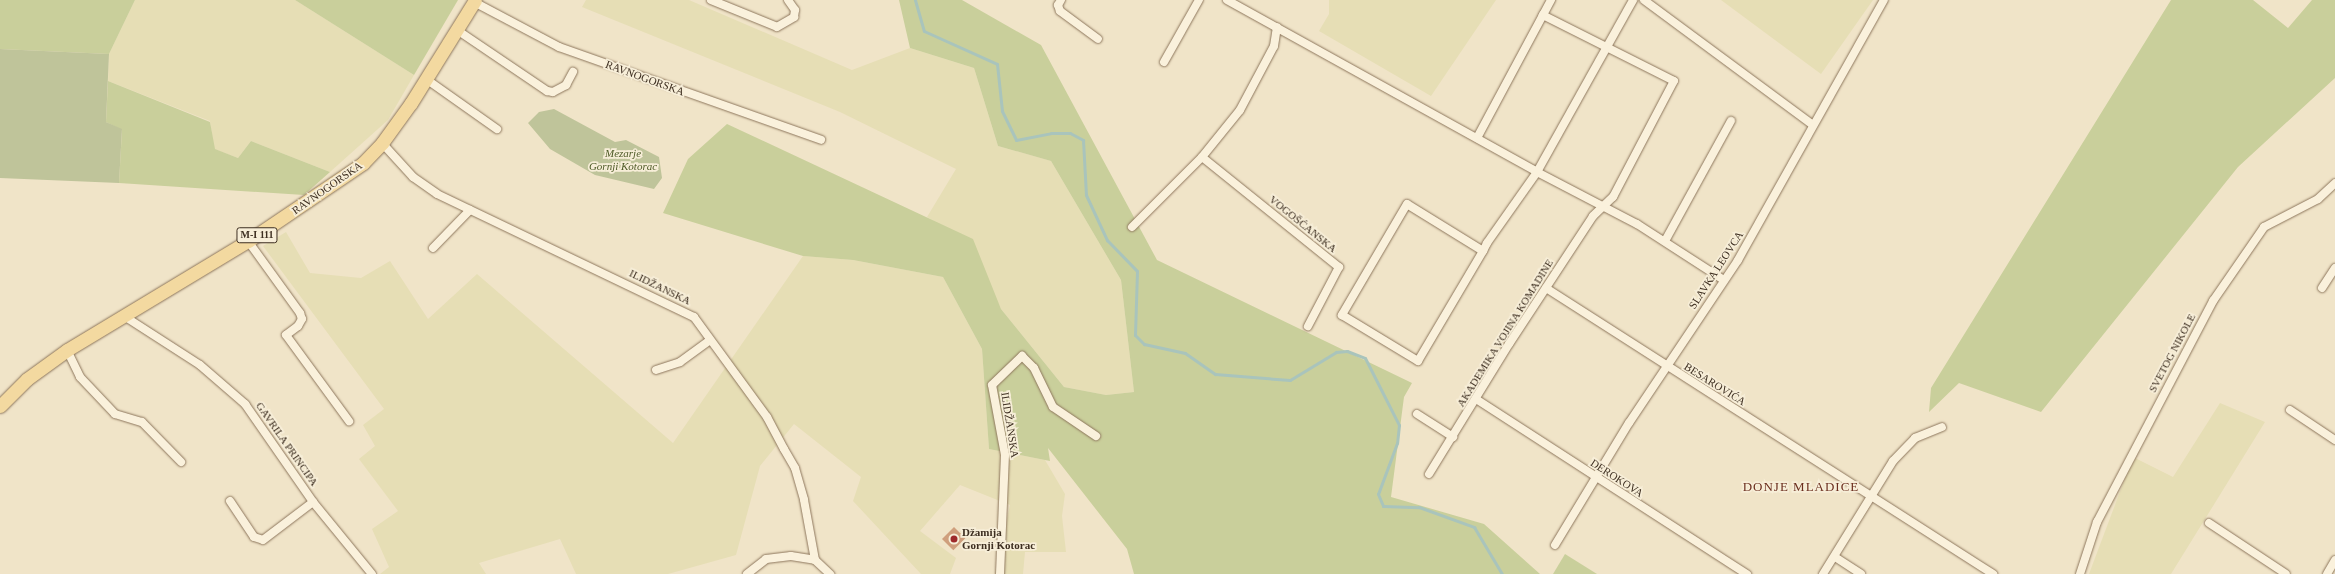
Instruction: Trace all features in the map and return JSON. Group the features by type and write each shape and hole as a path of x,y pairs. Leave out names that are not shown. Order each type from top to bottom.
{"main road":[{"name":"RAVNOGORSKA","path":"0,406 27,379 67,350 248,242 336,184 382,143 426,80 475,1"}],"street":[{"path":"711,0 777,27 794,17 794,10 788,0"},
{"path":"1061,0 1058,5 1060,11 1098,39"},
{"path":"1164,62 1199,0"},
{"path":"1226,0 1665,241 1724,280"},
{"path":"1477,138 1551,0"},
{"path":"1483,251 1407,204 1342,315 1418,361 1483,251 1537,172 1633,0"},
{"path":"1644,0 1812,125"},
{"name":"SLAVKA LEOVCA","path":"1555,546 1595,477 1724,280 1884,0"},
{"name":"RAVNOGORSKA","path":"475,1 559,47 821,140"},
{"name":"AKADEMIKA VOJINA KOMADINE","path":"1429,474 1546,288 1602,206 1613,197 1674,81 1543,15"},
{"path":"1132,227 1222,136 1256,84 1274,46 1277,27"},
{"path":"457,30 547,90 554,92 566,85 573,72"},
{"path":"426,80 498,130"},
{"path":"1665,241 1731,121"},
{"name":"ILIDŽANSKA","path":"382,143 412,178 437,194 682,309 694,317 709,340 767,417 795,468 810,528 815,560"},
{"name":"VOGOŠĆANSKA","path":"1202,157 1339,267 1308,326"},
{"name":"SVETOG NIKOLE","path":"2080,574 2097,522 2213,300 2264,227 2318,199 2335,183"},
{"path":"434,248 470,210"},
{"path":"248,242 300,313 302,319 298,326 286,335 349,421"},
{"path":"2322,288 2335,268"},
{"name":"BESAROVIĆA","path":"1546,288 1993,574"},
{"name":"GAVRILA PRINCIPA","path":"124,316 200,365 245,404 313,502 372,574"},
{"path":"656,370 680,362 709,340"},
{"path":"67,350 80,377 115,414 142,422 181,462"},
{"name":"ILIDŽANSKA","path":"1000,574 1005,455 992,385 1022,356 1034,368 1053,407 1096,436"},
{"name":"DEROKOVA","path":"1476,399 1747,574"},
{"path":"2290,410 2335,440"},
{"path":"1417,414 1452,437"},
{"path":"1824,574 1874,497 1893,461 1915,438 1942,427"},
{"name":"GAVRILA PRINCIPA","path":"230,501 254,537 263,540 313,502"},
{"path":"2208,523 2286,574"},
{"path":"747,574 766,559 791,556 815,560 830,574"},
{"path":"1835,557 1861,574"},
{"path":"2327,574 2335,560"}],"shaded area":[{"path":"135,0 295,0 414,75 388,120 330,172 251,141 238,158 214,149 210,121 108,81 109,54"},
{"path":"586,0 689,0 852,70 910,48 974,68 998,146 1051,161 1121,280 1134,392 1106,395 1064,387 1001,309 969,242 927,217 956,169 840,112 582,7"},
{"path":"1329,0 1496,0 1431,96 1319,31 1329,14"},
{"path":"1721,0 1873,0 1821,74"},
{"path":"286,232 310,273 361,278 390,261 428,319 477,274 673,443 803,256 853,260 943,277 982,349 989,449 1045,460 1065,494 1062,516 1066,552 1025,552 1023,574 995,574 1010,505 960,485 920,531 956,558 950,574 921,574 853,501 861,477 794,424 760,466 736,555 668,574 576,574 560,539 479,563 486,574 380,574 389,567 372,529 398,511 359,459 375,446 363,425 384,409 263,246"},
{"path":"2220,403 2265,422 2171,574 2089,574 2133,457 2173,477"}],"green space":[{"path":"0,0 135,0 109,54 0,49"},
{"path":"295,0 458,0 414,75"},
{"path":"899,0 962,0 1041,45 1157,260 1412,383 1404,397 1391,497 1484,524 1540,574 1134,574 1127,549 1048,448 1050,461 989,449 982,349 943,277 853,260 803,256 663,213 688,159 727,124 973,239 1001,309 1064,387 1106,395 1134,392 1121,280 1051,161 998,146 974,68 910,48"},
{"path":"2171,0 2253,0 2288,28 2312,0 2335,0 2335,78 2238,167 2041,412 1959,383 1929,412 1931,388"},
{"path":"0,49 109,54 106,122 122,129 119,183 0,178"},
{"path":"108,81 210,122 215,149 238,158 251,141 330,172 304,195 119,183 122,130 106,122"},
{"name":"Mezarje Gornji Kotorac","path":"554,109 615,142 626,140 659,157 662,178 654,189 595,175 550,149 528,123 539,112"},
{"path":"1565,554 1597,574 1553,574"}],"building":[{"name":"Džamija Gornji Kotorac","path":"954,527 965,538 953,550 942,539"}],"waterway":[{"path":"915,0 924,31 997,64 1002,111 1016,140 1051,133 1070,133 1083,140 1086,195 1107,240 1137,271 1135,335 1144,344 1185,353 1215,374 1290,380 1336,352 1347,351 1365,358 1399,425 1397,443 1378,494 1383,506 1419,507 1474,527 1502,574"}],"place":[{"name":"Džamija Gornji Kotorac","path":"954,539"}],"district":[{"name":"DONJE MLADICE","path":"1801,487"}]}
